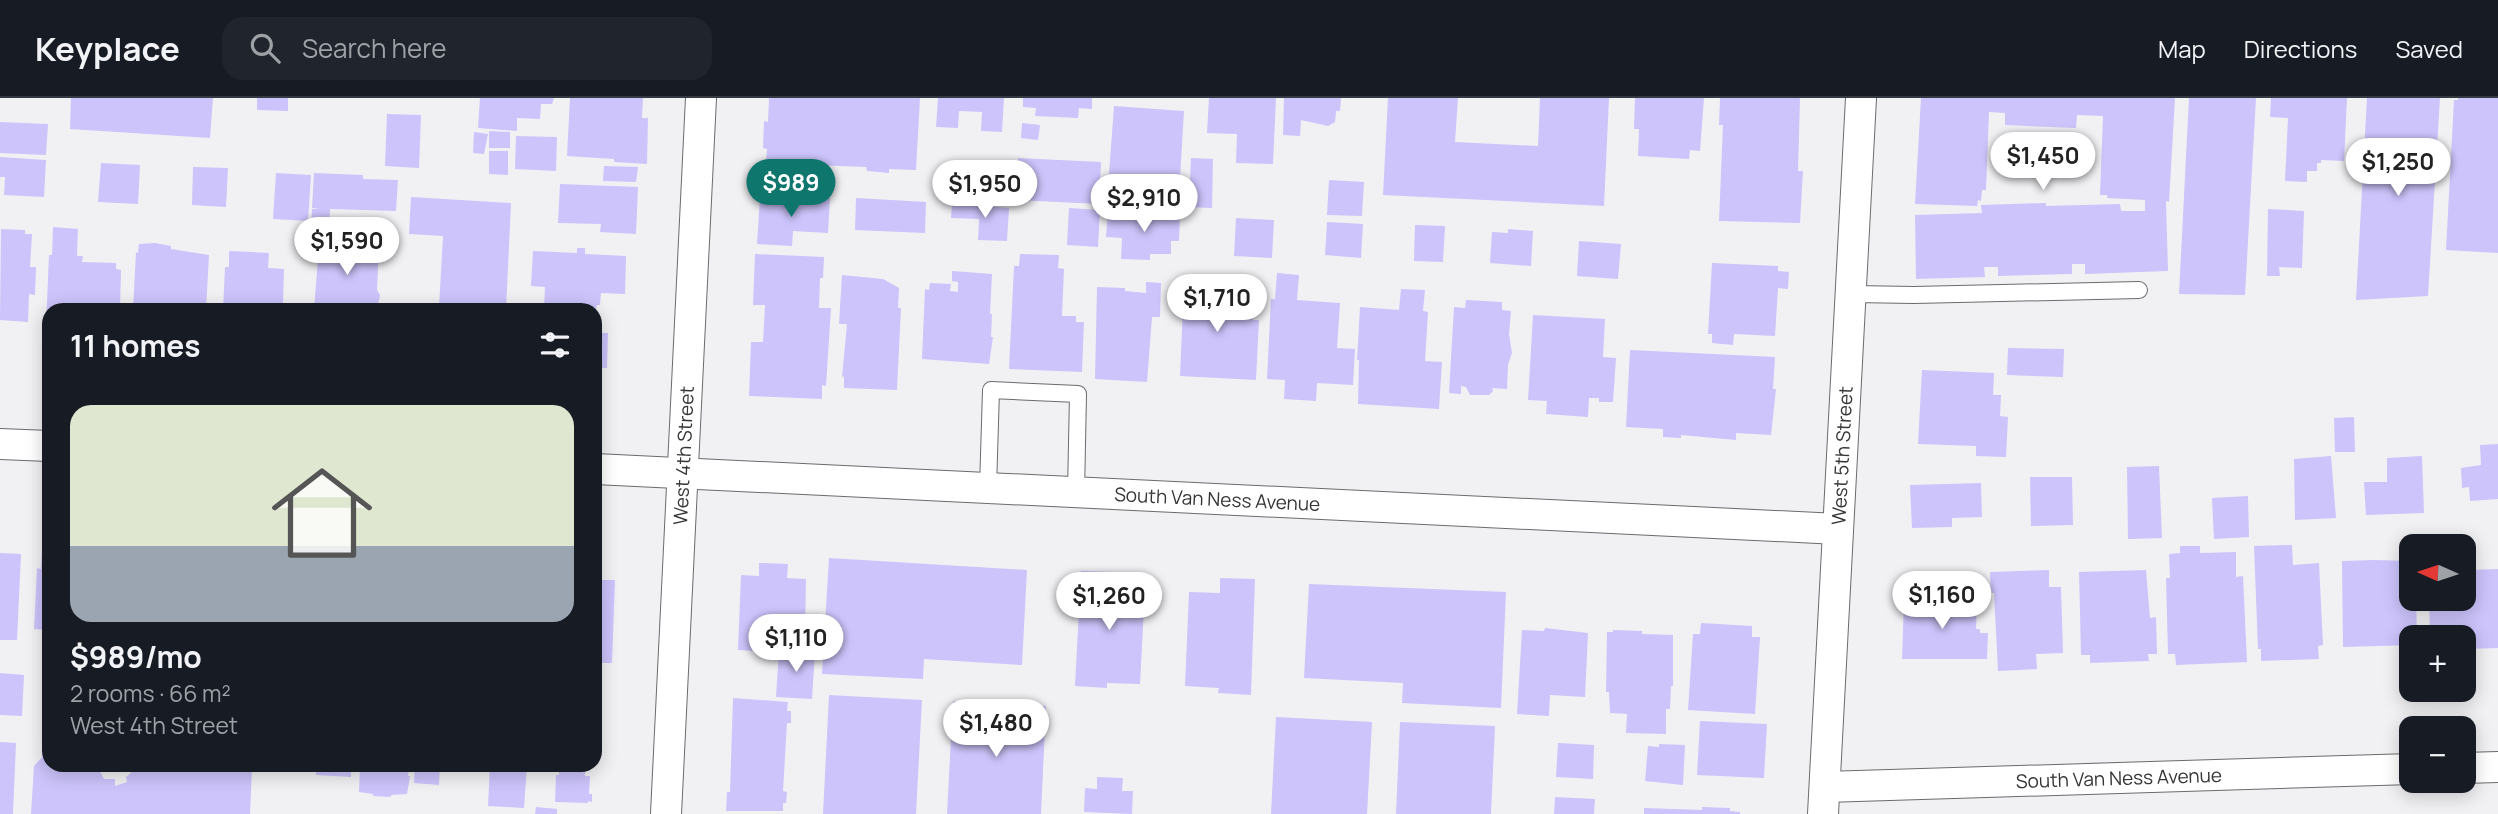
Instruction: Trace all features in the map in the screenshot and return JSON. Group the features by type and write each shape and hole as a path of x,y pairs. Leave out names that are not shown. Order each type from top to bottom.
{"street":[{"name":"West 4th Street","path":"666,814 701,98"},
{"name":"West 5th Street","path":"1824,800 1861,98"},
{"path":"0,444 42,446"},
{"name":"South Van Ness Avenue","path":"602,469 1838,529"},
{"path":"2476,768 2498,767"},
{"name":"South Van Ness Avenue","path":"1824,800 2399,770"}],"lane":[{"path":"1852,293 1914,295 2139,290"},
{"path":"988,488 991,390 1078,394 1076,493"}],"building":[{"path":"71,98 213,98 210,138 70,129"},
{"path":"257,98 288,98 288,111 257,110"},
{"path":"480,98 554,98 552,104 541,104 540,119 517,118 517,131 478,128"},
{"path":"570,98 643,98 642,118 648,118 647,164 567,156"},
{"path":"769,98 920,98 916,170 889,169 889,173 867,171 866,167 766,163 767,149 763,148 764,121 768,122"},
{"path":"938,98 1004,98 1002,132 981,131 982,112 959,111 958,128 936,127"},
{"path":"1023,98 1092,98 1092,109 1079,108 1078,118 1035,116 1036,108 1023,107"},
{"path":"1209,98 1276,98 1273,164 1236,163 1237,134 1207,133"},
{"path":"1284,98 1341,98 1340,111 1336,111 1335,122 1328,126 1301,120 1300,136 1283,135"},
{"path":"1388,98 1458,98 1455,142 1538,146 1540,98 1609,98 1604,206 1383,195"},
{"path":"1635,98 1704,98 1700,151 1690,150 1689,159 1638,156 1639,129 1634,129"},
{"path":"1720,98 1800,98 1798,171 1803,171 1800,223 1719,221 1723,125 1719,125"},
{"path":"1921,98 2175,98 2169,202 2166,201 2168,271 2085,274 2085,264 2072,264 2072,274 1998,276 1998,267 1984,267 1985,277 1916,279 1915,215 1982,213 1981,205 2046,203 2046,206 2120,204 2121,211 2145,211 2145,200 2107,198 2107,195 2100,195 2103,116 2077,115 2076,128 2005,125 2005,113 1989,112 1986,190 1982,190 1981,201 1978,200 1977,206 1915,204"},
{"path":"2189,98 2256,98 2245,295 2179,294"},
{"path":"2271,98 2347,98 2344,161 2321,160 2321,163 2317,163 2317,171 2307,171 2307,182 2285,181 2288,118 2270,117"},
{"path":"2367,98 2440,98 2428,296 2356,300"},
{"path":"2498,98 2498,253 2446,250 2454,100"},
{"path":"1114,106 1184,111 1180,178 1109,174"},
{"path":"387,114 421,115 419,168 385,166"},
{"path":"0,122 48,124 46,155 0,153"},
{"path":"1022,123 1040,125 1038,140 1021,138"},
{"path":"489,131 510,132 510,148 489,148"},
{"path":"474,132 488,134 484,154 473,153"},
{"path":"516,136 557,137 556,171 515,169"},
{"path":"489,151 508,151 508,175 489,174"},
{"path":"0,157 46,160 44,197 4,195 5,177 0,177"},
{"path":"1018,158 1101,162 1099,204 1015,200"},
{"path":"1191,158 1213,159 1212,208 1189,207"},
{"path":"101,163 140,165 138,204 98,202"},
{"path":"604,166 638,167 636,182 603,181"},
{"path":"193,167 228,168 226,207 192,205"},
{"path":"276,173 311,175 308,221 273,219"},
{"path":"314,173 398,180 396,211 330,209 329,229 311,228 312,209 320,209 312,208"},
{"path":"1329,180 1364,182 1362,216 1327,215"},
{"path":"560,184 638,187 636,234 600,232 601,224 558,223"},
{"path":"793,196 830,198 828,233 793,231 792,246 757,244 760,197 793,199"},
{"path":"411,197 511,203 506,303 439,303 443,236 409,234"},
{"path":"856,198 926,202 925,233 855,230"},
{"path":"952,203 1009,208 1007,241 978,240 979,219 951,218"},
{"path":"1069,208 1100,210 1098,247 1067,245"},
{"path":"2268,209 2304,211 2302,268 2279,267 2280,276 2267,276"},
{"path":"1108,213 1180,215 1179,241 1171,241 1171,254 1150,254 1150,260 1121,259 1122,238 1106,237"},
{"path":"1236,218 1274,220 1272,258 1234,256"},
{"path":"1327,222 1363,224 1361,258 1325,255"},
{"path":"1415,225 1445,226 1443,262 1414,261"},
{"path":"53,227 78,229 77,256 83,256 82,262 116,263 116,269 121,270 120,303 47,303 49,255 52,255"},
{"path":"1,229 25,230 25,234 32,234 30,267 36,267 35,295 29,294 28,322 0,320"},
{"path":"1508,229 1533,231 1531,266 1490,263 1492,232 1508,233"},
{"path":"342,237 360,237 360,247 379,248 378,303 315,303 319,245 342,246"},
{"path":"1579,241 1621,244 1618,279 1577,276"},
{"path":"155,243 171,246 171,249 209,255 206,303 133,303 136,252 138,253 139,244"},
{"path":"577,248 585,248 585,254 626,256 625,294 601,293 600,303 544,303 545,287 531,286 533,251 577,253"},
{"path":"229,251 269,253 268,268 284,269 283,303 223,303 225,267 229,267"},
{"path":"755,254 824,257 819,308 831,308 826,386 822,385 822,399 749,396 751,342 763,342 765,305 753,305"},
{"path":"1020,254 1059,255 1058,268 1064,269 1062,316 1076,316 1076,322 1084,322 1082,372 1009,369 1014,266 1019,266"},
{"path":"1712,263 1778,266 1778,271 1789,272 1788,289 1778,288 1775,336 1734,334 1733,345 1712,343 1712,334 1708,334"},
{"path":"952,271 992,274 990,314 993,337 989,364 922,359 925,289 929,290 930,283 951,284 950,291 958,292 958,282 952,281"},
{"path":"1277,273 1299,275 1297,300 1340,303 1337,348 1355,349 1353,385 1317,383 1316,401 1284,399 1285,380 1267,379 1271,299 1275,299"},
{"path":"1196,274 1214,275 1213,290 1236,291 1235,304 1244,304 1243,314 1253,315 1253,320 1259,320 1256,380 1180,376 1184,282 1195,282"},
{"path":"842,275 883,279 899,288 898,308 901,308 897,390 844,388 844,376 842,377 847,324 839,324"},
{"path":"1146,282 1161,283 1160,317 1152,317 1147,382 1095,379 1097,287 1125,288 1125,291 1146,293"},
{"path":"1401,289 1425,290 1423,311 1428,312 1425,361 1442,362 1439,409 1358,404 1360,307 1399,310"},
{"path":"1466,300 1502,302 1502,310 1511,311 1509,334 1512,353 1508,365 1507,389 1492,388 1493,391 1489,395 1470,395 1466,387 1461,386 1461,394 1449,393 1454,307 1465,308"},
{"path":"1533,315 1605,319 1603,357 1616,358 1613,402 1599,402 1599,398 1589,398 1588,417 1546,414 1547,401 1528,400"},
{"path":"602,333 608,333 607,368 602,368"},
{"path":"2008,348 2064,349 2063,377 2007,375"},
{"path":"1630,350 1775,357 1773,389 1776,389 1771,435 1736,433 1736,440 1681,435 1681,438 1663,437 1663,429 1626,427"},
{"path":"1922,370 1994,373 1993,395 2001,395 2000,416 2008,417 2006,457 1976,456 1976,446 1918,444"},
{"path":"2354,417 2355,452 2335,452 2334,418"},
{"path":"2498,444 2498,499 2470,501 2469,487 2462,488 2461,468 2481,465 2480,445"},
{"path":"2331,456 2336,518 2295,520 2294,459"},
{"path":"2422,456 2424,513 2366,515 2364,482 2387,482 2387,458"},
{"path":"2159,466 2162,538 2128,539 2127,467"},
{"path":"2030,477 2072,477 2073,525 2031,526"},
{"path":"1981,483 1982,517 1952,518 1952,527 1912,528 1910,485"},
{"path":"2248,496 2249,537 2214,539 2212,498"},
{"path":"2292,545 2293,565 2319,563 2323,645 2318,646 2319,659 2261,661 2261,649 2258,649 2254,546"},
{"path":"2180,546 2200,546 2200,553 2236,552 2236,577 2243,576 2247,662 2176,665 2175,654 2168,654 2166,578 2170,578 2169,554 2180,553"},
{"path":"42,549 42,630 34,629 37,568 41,569"},
{"path":"0,553 21,554 17,640 0,640"},
{"path":"829,558 1027,570 1022,665 924,659 923,679 822,674"},
{"path":"2342,561 2399,561 2399,611 2416,611 2417,625 2399,625 2399,645 2343,647"},
{"path":"759,563 788,564 787,578 806,579 805,632 775,630 775,622 772,622 773,652 738,650 741,575 759,576"},
{"path":"2498,569 2498,648 2476,649 2476,625 2430,625 2429,611 2476,611 2476,570"},
{"path":"2049,570 2049,587 2061,587 2063,653 2036,654 2037,669 1998,671 1994,593 1991,593 1990,572"},
{"path":"2146,570 2150,618 2156,617 2157,654 2148,654 2149,661 2090,663 2090,655 2081,655 2079,572"},
{"path":"1081,571 1114,572 1114,588 1145,589 1140,684 1107,683 1107,688 1075,686"},
{"path":"1220,578 1255,579 1251,695 1218,693 1219,688 1185,686 1189,592 1220,593"},
{"path":"602,580 615,580 612,663 602,663"},
{"path":"1309,584 1506,592 1501,708 1402,703 1403,683 1304,678"},
{"path":"1904,600 1977,601 1976,629 1980,629 1980,633 1988,633 1987,659 1902,659"},
{"path":"1701,623 1752,626 1752,637 1760,637 1755,714 1688,710 1693,634 1700,634"},
{"path":"1545,628 1588,633 1585,697 1550,695 1549,716 1517,714 1522,630 1544,631"},
{"path":"1613,630 1673,635 1673,686 1670,709 1666,709 1666,734 1626,733 1627,714 1610,713 1609,692 1606,692 1607,632"},
{"path":"779,650 815,652 812,699 776,697"},
{"path":"0,673 24,675 22,716 0,715"},
{"path":"829,695 922,700 916,814 823,814"},
{"path":"733,698 788,702 787,711 791,711 791,723 787,723 783,791 787,792 783,811 726,811 727,792 730,792"},
{"path":"953,701 1046,706 1041,814 947,814"},
{"path":"1276,717 1372,722 1367,814 1271,814"},
{"path":"1700,721 1767,724 1764,778 1697,775"},
{"path":"1400,722 1495,726 1491,814 1396,814"},
{"path":"0,742 16,743 13,814 0,814"},
{"path":"1558,743 1594,745 1593,779 1556,777"},
{"path":"1659,744 1685,745 1683,785 1645,781 1648,746 1659,747"},
{"path":"42,757 42,772 100,772 104,779 115,779 115,786 127,782 126,777 132,772 252,772 250,814 31,814 34,766"},
{"path":"316,772 351,772 351,777 316,775"},
{"path":"360,772 408,772 410,776 407,794 391,797 359,792"},
{"path":"415,772 440,772 439,785 414,783"},
{"path":"490,772 527,772 524,808 488,806"},
{"path":"559,772 585,772 585,776 590,776 589,794 592,794 592,802 555,802 556,775 559,775"},
{"path":"1097,777 1123,778 1122,791 1133,791 1132,814 1084,812 1085,788 1097,789"},
{"path":"1555,797 1595,799 1594,814 1554,814"},
{"path":"536,807 557,809 557,814 535,814"},
{"path":"1702,807 1730,808 1730,811 1740,814 1644,814 1644,808 1702,810"}]}
